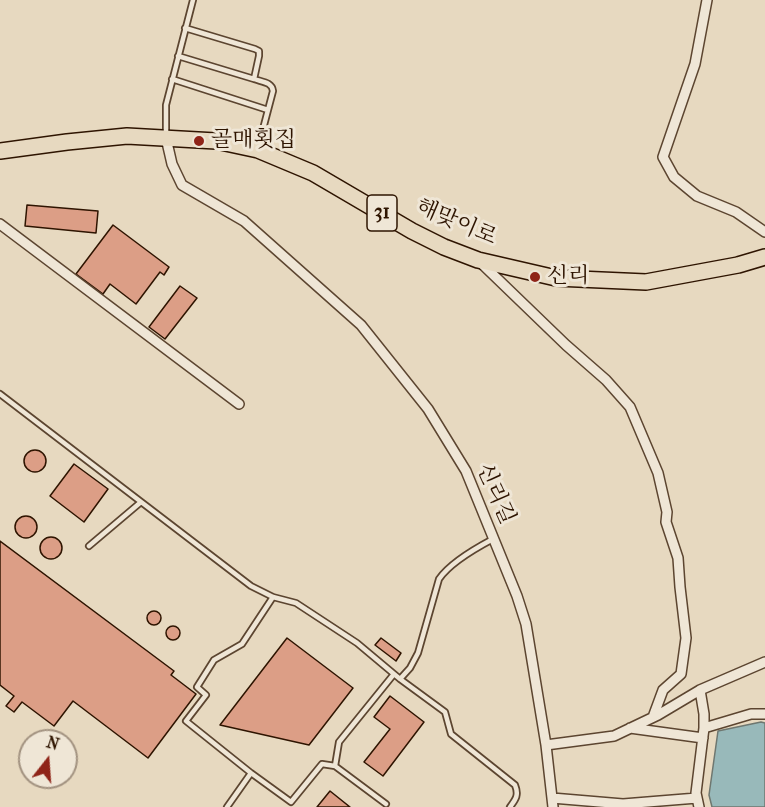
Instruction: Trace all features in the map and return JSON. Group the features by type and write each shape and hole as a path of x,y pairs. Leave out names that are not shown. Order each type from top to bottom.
{"main road":[{"name":"해맞이로","path":"0,151 127,136 216,141 258,150 313,173 412,231 444,247 478,260 556,278 646,282 738,265 765,257"}],"street":[{"path":"707,0 695,64 663,157 674,177 697,196 736,212 765,232"},
{"name":"신리길","path":"166,138 172,164 182,185 244,221 361,325 428,409 466,471 517,596 526,624 546,744 552,802"},
{"path":"0,224 239,404"},
{"path":"478,260 557,337 606,380 630,406 658,473 667,512 666,522 678,558 687,638 681,674 663,690 653,717"},
{"path":"546,744 614,736 700,690 765,662"},
{"path":"552,802 623,804 698,802 696,793 704,714 700,690"},
{"path":"630,728 703,733 751,714 765,714"}],"lane":[{"path":"166,138 166,105 193,0"},
{"path":"185,28 259,51 254,79"},
{"path":"178,56 270,84 273,87 258,150"},
{"path":"172,79 268,110"},
{"path":"0,394 251,586 273,597 296,603 357,643 445,712 451,734 515,784 518,793 510,807"},
{"path":"89,546 141,502"},
{"path":"400,679 410,668 418,653 440,579 446,570 494,539"},
{"path":"273,597 242,644 214,660 197,687 206,695 186,721 251,774 291,802 322,764 335,766 386,804"},
{"path":"335,766 339,742 394,674"},
{"path":"227,807 251,774"}],"water":[{"path":"765,723 765,807 712,807 709,795 718,731"}],"building":[{"path":"27,205 98,211 96,233 25,226"},
{"path":"113,225 169,267 164,275 160,272 136,304 110,284 103,294 76,274"},
{"path":"180,286 197,298 165,339 149,327"},
{"path":"35,450 43,453 46,461 43,469 35,472 27,469 24,461 27,453"},
{"path":"74,464 108,489 84,522 50,496"},
{"path":"26,516 34,519 37,527 34,535 26,538 18,535 15,527 18,519"},
{"path":"51,537 59,540 62,548 59,556 51,559 43,556 40,548 43,540"},
{"path":"0,541 174,671 171,675 196,694 148,758 73,701 54,726 22,702 14,712 6,706 14,696 0,685"},
{"path":"154,611 159,613 161,618 159,623 154,625 149,623 147,618 149,613"},
{"path":"173,626 178,628 180,633 178,638 173,640 168,638 166,633 168,628"},
{"path":"287,638 353,688 309,745 220,725"},
{"path":"381,638 401,653 396,661 375,645"},
{"path":"390,696 424,722 383,776 364,762 390,729 374,717"},
{"path":"330,791 350,807 317,807"}],"place":[{"name":"골매횟집","path":"199,141"},
{"name":"신리","path":"535,277"}]}
